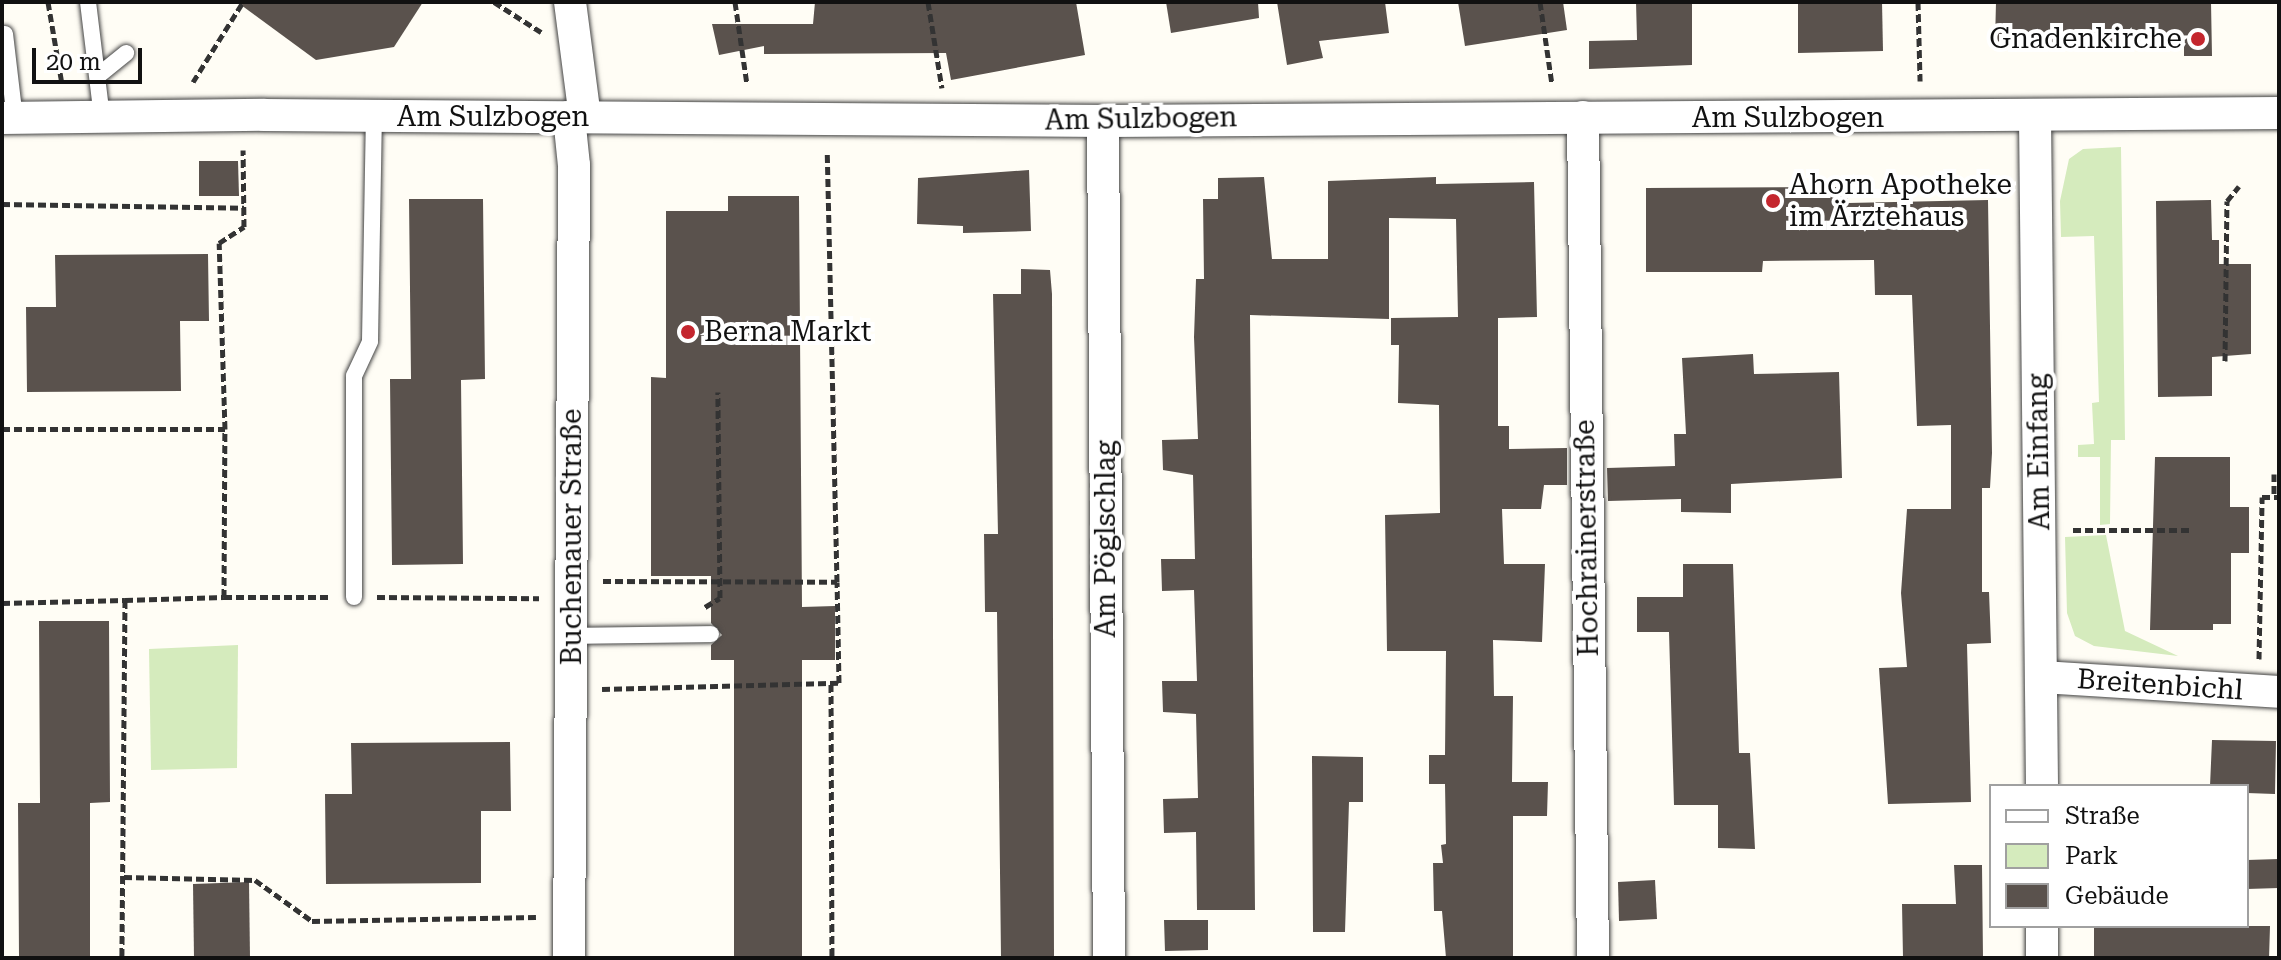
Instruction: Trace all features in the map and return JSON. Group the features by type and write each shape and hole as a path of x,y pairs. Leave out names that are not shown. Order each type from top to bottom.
{"street":[{"name":"Buchenauer Straße","path":"569,958 574,165 577,117 572,14"},
{"name":"Am Sulzbogen","path":"9,119 242,115 748,116 1103,121 1921,118 2279,113"},
{"name":"Hochrainerstraße","path":"1568,117 1593,958"},
{"name":"Am Einfang","path":"2035,117 2042,784"},
{"name":"Am Pöglschlag","path":"1103,121 1109,958"},
{"name":"Breitenbichl","path":"2042,677 2269,692"},
{"path":"2042,928 2042,958"}],"lane":[{"path":"88,2 102,118"},
{"path":"5,34 9,119"},
{"path":"99,75 126,53"},
{"path":"354,597 354,376 370,341 374,117"},
{"path":"571,636 711,634"}],"path":[{"path":"48,2 64,118"},
{"path":"194,116 193,77 243,2"},
{"path":"494,2 537,33 572,14"},
{"path":"735,2 748,116"},
{"path":"928,2 942,119"},
{"path":"1540,2 1568,117"},
{"path":"1918,2 1921,118"},
{"path":"224,597 222,503 225,429 219,243 244,227 242,115"},
{"path":"571,690 839,683 826,118"},
{"path":"2225,361 2227,201 2239,186"},
{"path":"2,204 244,208"},
{"path":"718,392 719,582"},
{"path":"2,429 225,429"},
{"path":"2269,692 2262,497 2277,497 2274,474"},
{"path":"2108,529 2192,530"},
{"path":"2,603 354,597 719,582 837,582"},
{"path":"122,958 125,600"},
{"path":"831,684 832,958"},
{"path":"124,877 255,880 312,921 569,916"}],"green space":[{"path":"2121,147 2125,440 2111,440 2110,524 2100,525 2100,457 2078,457 2078,445 2094,444 2092,403 2099,402 2094,236 2061,237 2060,201 2069,159 2083,149"},
{"path":"2106,535 2125,631 2178,656 2094,646 2075,636 2067,613 2065,537"},
{"path":"238,645 237,768 151,770 149,649"}],"building":[{"path":"237,2 423,2 394,47 316,60"},
{"path":"815,2 1076,2 1085,55 951,80 946,53 764,54 764,46 719,55 712,24 813,24"},
{"path":"1166,2 1258,2 1259,18 1171,33"},
{"path":"1277,2 1385,2 1389,33 1319,41 1323,58 1287,65"},
{"path":"1458,2 1563,2 1567,30 1465,46"},
{"path":"1636,2 1692,2 1692,65 1589,69 1589,41 1637,40"},
{"path":"1798,2 1882,2 1883,51 1798,53"},
{"path":"1996,2 2211,2 2212,56 2184,56 2184,43 1995,42"},
{"path":"199,161 238,161 239,196 199,196"},
{"path":"1029,170 1031,231 963,233 963,226 917,224 918,178"},
{"path":"1264,177 1272,259 1328,259 1328,181 1436,177 1436,184 1534,182 1537,317 1498,318 1498,426 1509,426 1509,449 1567,448 1567,485 1544,485 1541,509 1502,509 1504,564 1545,564 1542,642 1493,640 1494,696 1513,696 1512,782 1548,782 1547,816 1513,816 1513,958 1446,958 1442,911 1434,911 1433,863 1443,863 1441,845 1446,844 1445,784 1429,784 1429,755 1445,755 1446,651 1387,651 1385,515 1440,513 1439,405 1398,403 1399,345 1391,345 1391,318 1458,317 1456,219 1389,218 1389,319 1250,315 1255,910 1197,910 1196,832 1164,833 1163,799 1198,798 1196,714 1163,712 1162,681 1197,681 1194,590 1162,591 1161,559 1195,559 1193,475 1163,470 1162,440 1198,439 1194,337 1196,279 1204,279 1203,199 1218,199 1218,178"},
{"path":"1848,187 1848,203 1988,200 1992,453 1990,488 1982,488 1982,592 1989,592 1991,643 1967,644 1971,802 1888,804 1879,668 1907,667 1901,593 1907,509 1951,509 1951,425 1917,426 1912,295 1875,295 1874,260 1763,261 1762,272 1646,272 1646,188"},
{"path":"728,196 799,196 802,607 835,606 835,660 802,660 802,958 734,958 734,660 711,660 711,645 722,635 711,623 711,576 651,576 651,377 666,378 666,211 728,211"},
{"path":"409,199 483,199 485,379 461,380 463,564 392,565 390,379 411,379"},
{"path":"2211,200 2212,240 2219,240 2219,264 2251,264 2251,354 2212,357 2212,396 2158,397 2156,201"},
{"path":"208,254 209,321 180,321 181,391 27,392 26,307 56,307 55,255"},
{"path":"1021,269 1050,270 1052,294 1054,958 1001,958 997,612 985,612 984,534 998,534 993,294 1021,294"},
{"path":"1753,354 1754,374 1839,372 1842,478 1731,484 1731,513 1681,512 1681,499 1608,501 1607,468 1675,466 1674,434 1686,434 1682,358"},
{"path":"2155,457 2230,457 2230,507 2249,507 2249,553 2231,553 2231,624 2213,624 2213,630 2150,630"},
{"path":"1683,564 1733,564 1739,753 1750,753 1755,849 1718,848 1718,805 1674,805 1669,632 1637,632 1637,597 1683,597"},
{"path":"39,621 109,621 110,802 90,803 90,958 19,958 18,803 40,803"},
{"path":"2212,740 2276,741 2275,794 2249,793 2249,784 2210,784"},
{"path":"510,742 511,811 481,811 481,883 326,884 325,794 352,794 351,743"},
{"path":"1312,756 1363,757 1363,802 1349,802 1345,932 1313,932"},
{"path":"2279,859 2279,888 2249,889 2249,860"},
{"path":"1954,865 1982,865 1983,958 1903,958 1902,904 1956,904"},
{"path":"1655,880 1657,919 1619,921 1618,882"},
{"path":"249,882 250,958 194,958 193,884"},
{"path":"1164,920 1208,920 1208,950 1165,951"},
{"path":"2270,926 2269,958 2094,958 2094,928"}],"place":[{"name":"Gnadenkirche","path":"2198,39"},
{"name":"Ahorn Apotheke im Ärztehaus","path":"1773,201"},
{"name":"Berna Markt","path":"688,332"}]}
